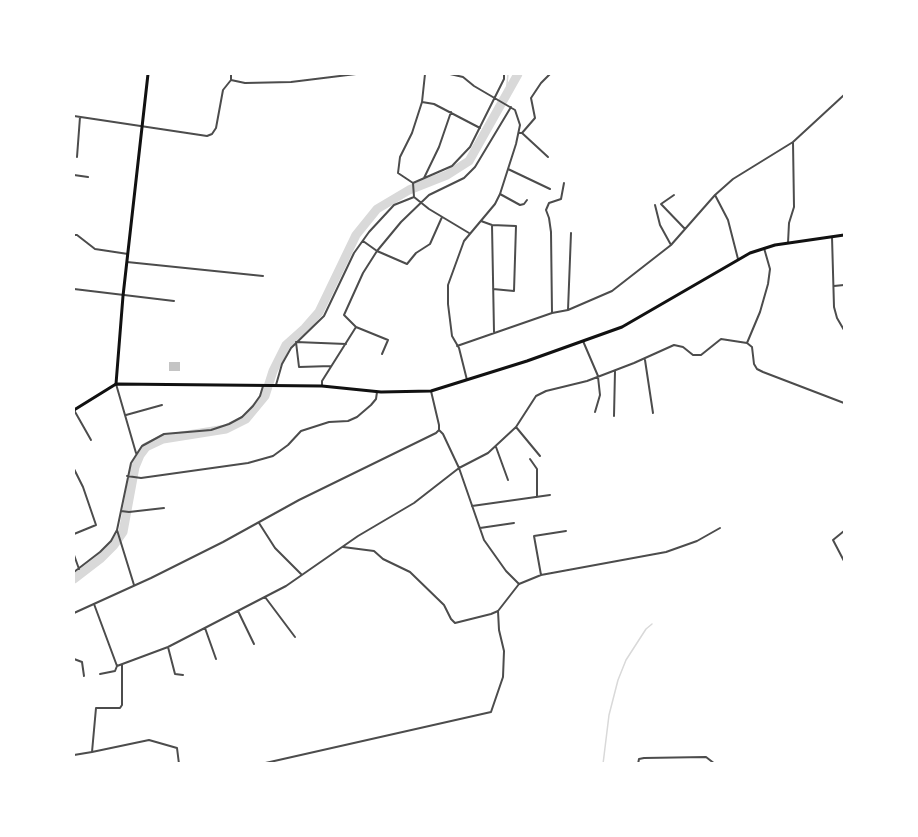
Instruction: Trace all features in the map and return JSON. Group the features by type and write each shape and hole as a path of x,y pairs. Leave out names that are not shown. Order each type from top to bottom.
{"main road":[{"path":"117,384 123,296 148,74"},
{"path":"74,410 117,384 322,386 377,392 431,391 622,327 738,259 764,248 844,235"}],"street":[{"path":"74,116 207,136 212,134 217,124 223,90 231,80 231,74"},
{"path":"231,80 244,83 291,82 356,74"},
{"path":"425,74 422,102 412,133 400,157 398,173 413,184 414,196 421,204 469,234"},
{"path":"450,74 463,77 515,110 521,133 548,157"},
{"path":"463,77 466,74"},
{"path":"413,184 452,166 470,147 497,99 504,74"},
{"path":"466,380 452,336 448,285 464,241 495,204 500,194 521,133 535,118 531,98 550,74"},
{"path":"457,346 552,313 568,310 612,291 671,245 715,195 733,179 793,142 844,97"},
{"path":"422,102 434,104 481,129"},
{"path":"382,354 388,340 356,327 344,315 363,273 377,251 401,222 429,195 464,178 476,167 509,106"},
{"path":"424,178 439,147 451,112"},
{"path":"77,157 80,117"},
{"path":"788,243 789,223 794,207 793,142"},
{"path":"508,169 550,189"},
{"path":"74,175 88,177"},
{"path":"552,313 551,232 546,210 549,203 561,199 564,183"},
{"path":"500,194 520,205 527,200"},
{"path":"674,195 661,204 685,229"},
{"path":"715,195 728,220 738,259"},
{"path":"275,385 282,364 296,342 324,316 354,253 394,205 414,196"},
{"path":"655,205 660,225 671,245"},
{"path":"363,241 377,251 407,264 416,253 430,244 442,217"},
{"path":"481,221 492,225 516,226 514,291 493,289"},
{"path":"492,225 494,332"},
{"path":"568,310 571,233"},
{"path":"74,235 95,249 128,254"},
{"path":"832,236 834,307 844,330"},
{"path":"747,343 760,312 768,284 770,269 764,248"},
{"path":"127,262 263,276"},
{"path":"834,286 844,285"},
{"path":"74,289 174,302"},
{"path":"322,386 322,381 356,327"},
{"path":"117,666 168,646 286,586 301,574 414,503 459,468 496,447 516,427 532,401 540,393 615,370 674,345 683,347 693,355 699,355 706,352 720,339 747,343 752,347 757,369 844,403"},
{"path":"583,341 598,376 600,395 595,412"},
{"path":"296,342 346,344"},
{"path":"296,342 299,367 331,366"},
{"path":"645,358 653,413"},
{"path":"614,416 615,370"},
{"path":"117,384 136,453"},
{"path":"74,573 106,546 117,530 128,476 136,453 142,446 165,434 211,430 242,417 260,396 265,385"},
{"path":"431,391 439,430 459,468 484,540 494,556 519,584"},
{"path":"128,476 248,463 273,456 288,445 301,430 329,422 348,422 357,417 376,399 377,392"},
{"path":"126,415 162,405"},
{"path":"74,410 91,440"},
{"path":"516,427 540,456"},
{"path":"74,613 259,523 299,500 439,430"},
{"path":"496,447 508,480"},
{"path":"530,459 537,469 537,497"},
{"path":"74,469 96,525 74,534"},
{"path":"472,506 550,495"},
{"path":"121,511 164,508"},
{"path":"259,523 275,548 301,574"},
{"path":"480,528 514,523"},
{"path":"343,547 374,551 383,559 410,572 444,605 455,623 491,615 498,611 519,584 541,576 666,552 697,541 720,528"},
{"path":"117,530 135,585"},
{"path":"541,576 534,536 566,531"},
{"path":"844,531 833,540 844,561"},
{"path":"74,555 79,568"},
{"path":"265,597 295,637"},
{"path":"93,603 117,666 115,671 100,674"},
{"path":"238,611 254,644"},
{"path":"261,764 491,712 503,677 504,651 498,611"},
{"path":"205,628 216,659"},
{"path":"168,646 175,674 183,675"},
{"path":"74,659 82,662 84,676"},
{"path":"92,752 96,708 120,708 122,705 122,665"},
{"path":"74,755 149,740 177,748 179,764"},
{"path":"638,764 639,759 644,758 706,757 715,764"}],"building":[{"path":"169,362 180,362 180,371 169,371"}],"waterway":[{"path":"506,94 508,74"},
{"path":"74,579 100,559 123,532 135,467 146,447 163,439 226,429 246,419 265,396 273,371 286,345 319,312 356,235 377,209 409,190 447,175 469,161 518,74"},
{"path":"603,764 609,715 618,680 626,660 646,629 652,624"}]}
